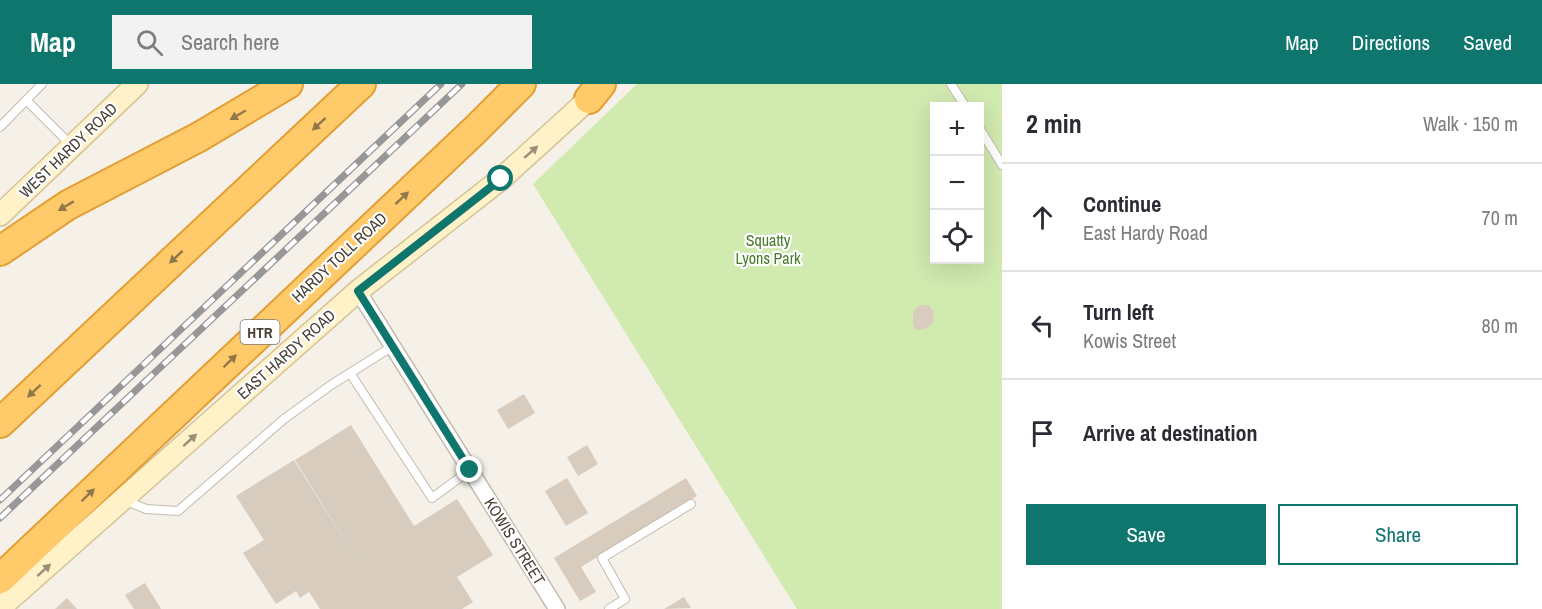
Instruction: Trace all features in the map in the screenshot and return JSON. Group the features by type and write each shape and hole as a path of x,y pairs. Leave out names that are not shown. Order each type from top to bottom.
{"highway":[{"path":"0,251 68,205 199,137 288,84"},
{"path":"0,423 361,84"},
{"name":"HARDY TOLL ROAD","path":"0,579 474,131 520,84"}],"main road":[{"name":"WEST HARDY ROAD","path":"0,215 137,84"},
{"name":"EAST HARDY ROAD","path":"0,608 358,291 501,179 599,89"}],"street":[{"name":"KOWIS STREET","path":"358,291 557,609"}],"lane":[{"path":"0,127 42,84"},
{"path":"951,84 962,102"},
{"path":"26,100 72,146"},
{"path":"984,136 1002,165"},
{"path":"123,500 146,509 178,511 284,419 393,346"},
{"path":"350,373 432,498 470,470"},
{"path":"609,609 625,599 602,558 691,504"}],"green space":[{"name":"Squatty Lyons Park","path":"637,84 1002,84 1002,609 797,609 533,184"}],"building":[{"path":"922,305 929,305 934,313 933,322 928,328 916,330 913,325 913,313"},
{"path":"524,394 535,413 508,429 497,410"},
{"path":"351,425 414,526 457,499 493,555 457,577 473,602 462,609 320,609 309,592 300,598 296,591 276,604 243,553 264,540 236,496 294,460 358,562 295,460"},
{"path":"587,445 598,464 578,476 567,457"},
{"path":"567,478 588,513 566,526 545,491"},
{"path":"686,478 697,496 581,567 596,592 580,601 554,558"},
{"path":"145,583 161,609 134,609 125,595"},
{"path":"684,597 691,608 664,609"},
{"path":"67,598 77,609 55,609"}],"railway":[{"path":"0,500 441,84"},
{"path":"0,518 462,84"}],"route":[{"path":"470,470 358,291 501,179"}]}
